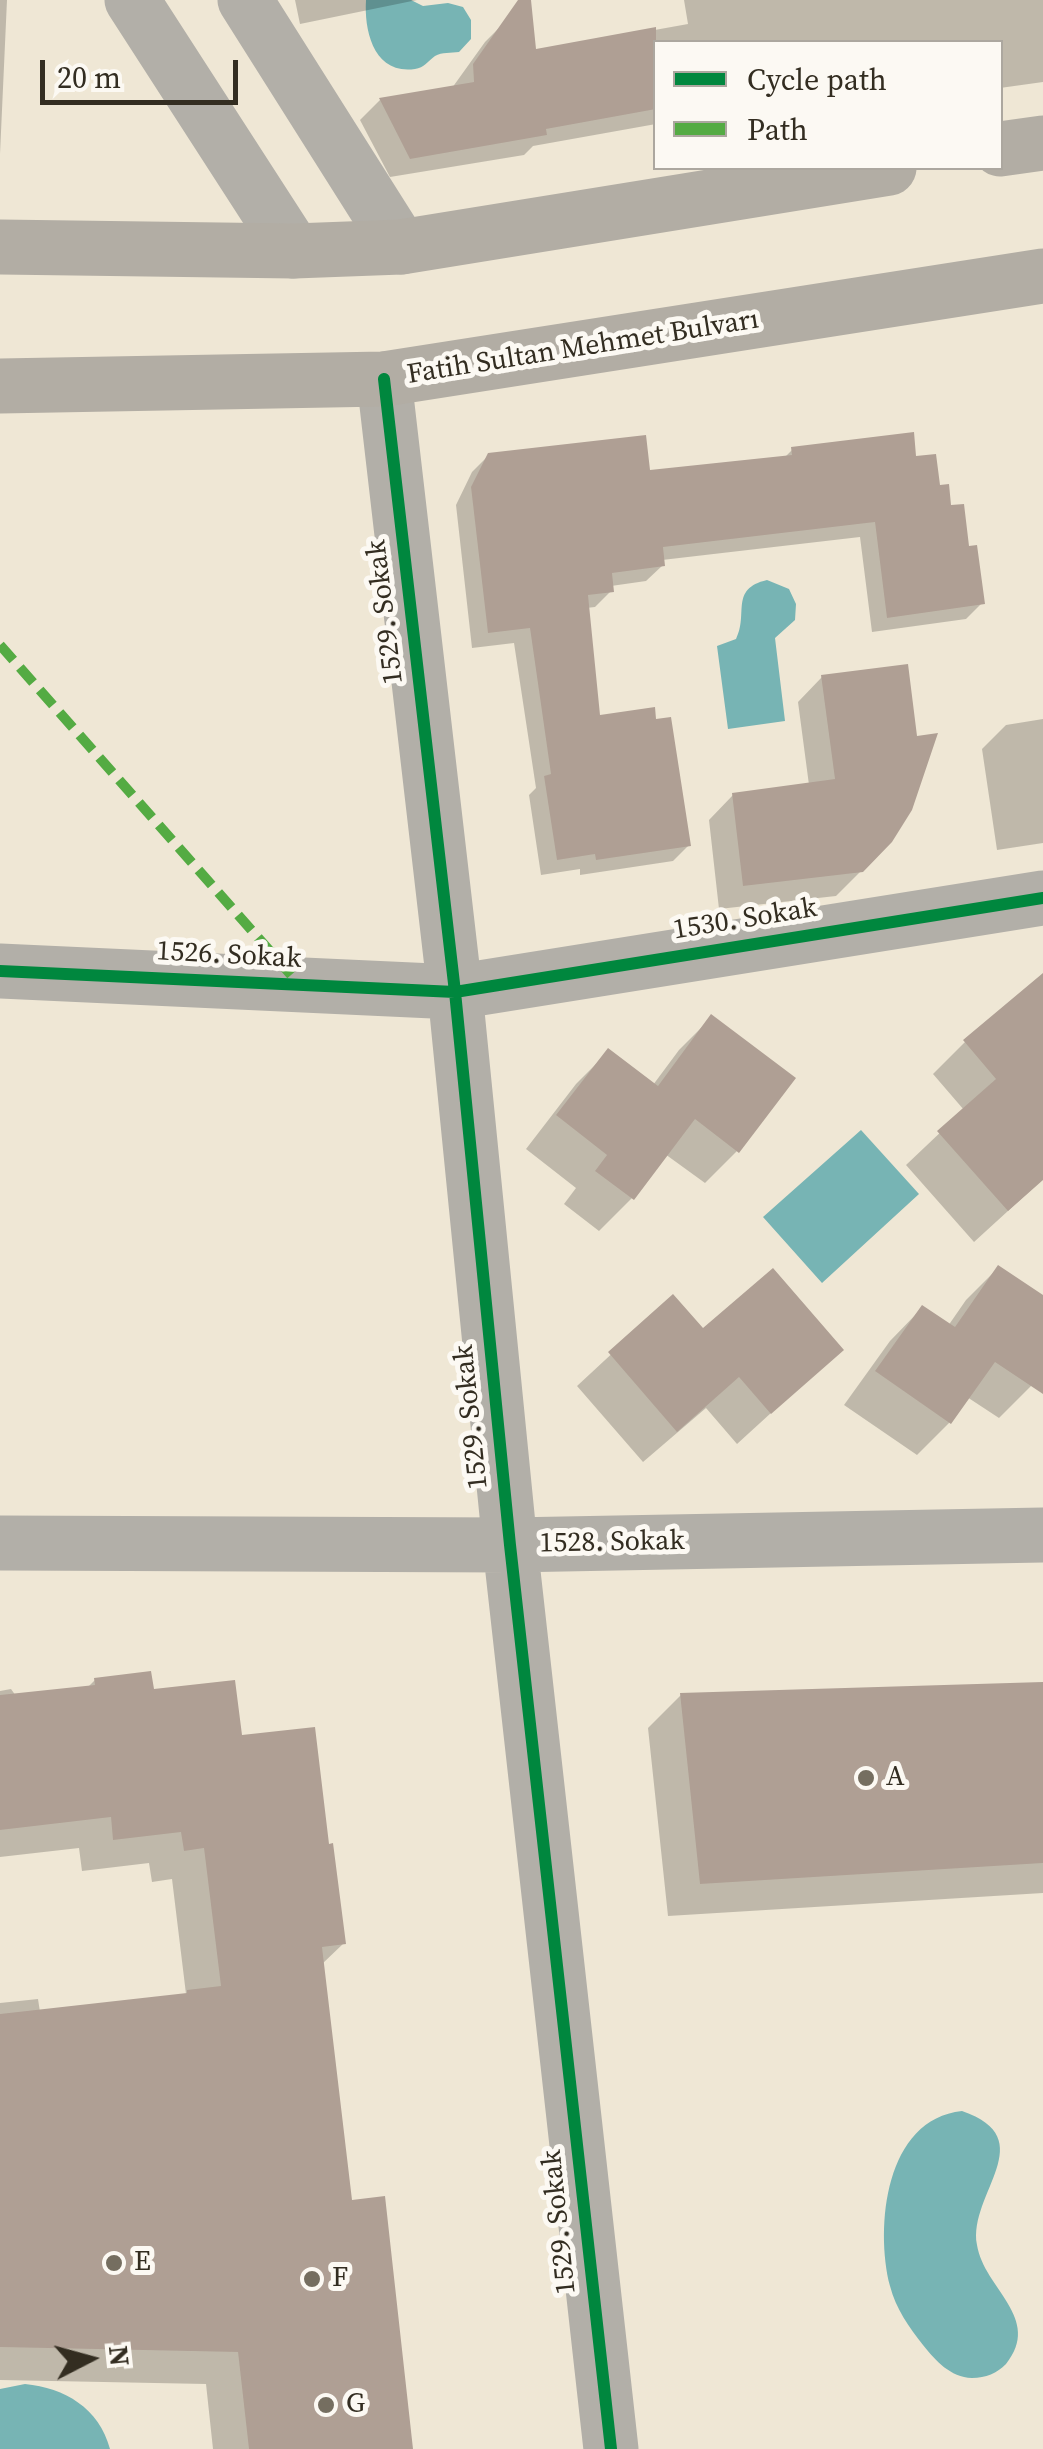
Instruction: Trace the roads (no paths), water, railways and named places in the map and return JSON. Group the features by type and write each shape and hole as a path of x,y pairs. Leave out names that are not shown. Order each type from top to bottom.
{"main road":[{"path":"1003,149 1043,142"},
{"path":"0,247 294,251 401,247 877,170"},
{"name":"Fatih Sultan Mehmet Bulvarı","path":"0,386 384,379 1043,276"}],"street":[{"path":"132,0 294,251"},
{"path":"245,0 401,247"},
{"name":"1529. Sokak","path":"384,379 455,992 510,1546 611,2449"},
{"name":"1530. Sokak","path":"455,992 1043,898"},
{"name":"1526. Sokak","path":"0,970 455,992"},
{"name":"1528. Sokak","path":"0,1543 510,1546 1043,1535"}],"water":[{"path":"366,0 411,0 423,6 448,3 463,7 471,20 471,39 459,52 438,55 418,68 390,65 374,48 367,25"},
{"path":"767,580 789,589 796,604 795,620 775,638 785,721 728,729 717,646 736,639 744,596 755,584"},
{"path":"861,1130 919,1194 822,1283 763,1217"},
{"path":"962,2111 986,2123 997,2136 1000,2152 977,2225 977,2245 1015,2318 1018,2332 1016,2347 1006,2364 977,2378 957,2375 944,2367 908,2324 890,2286 884,2235 886,2207 901,2154 916,2133 936,2118"},
{"path":"25,2384 54,2390 89,2411 110,2449 0,2449 0,2389"}],"place":[{"name":"A","path":"866,1778"},
{"name":"E","path":"114,2263"},
{"name":"F","path":"312,2279"},
{"name":"G","path":"326,2405"}]}
